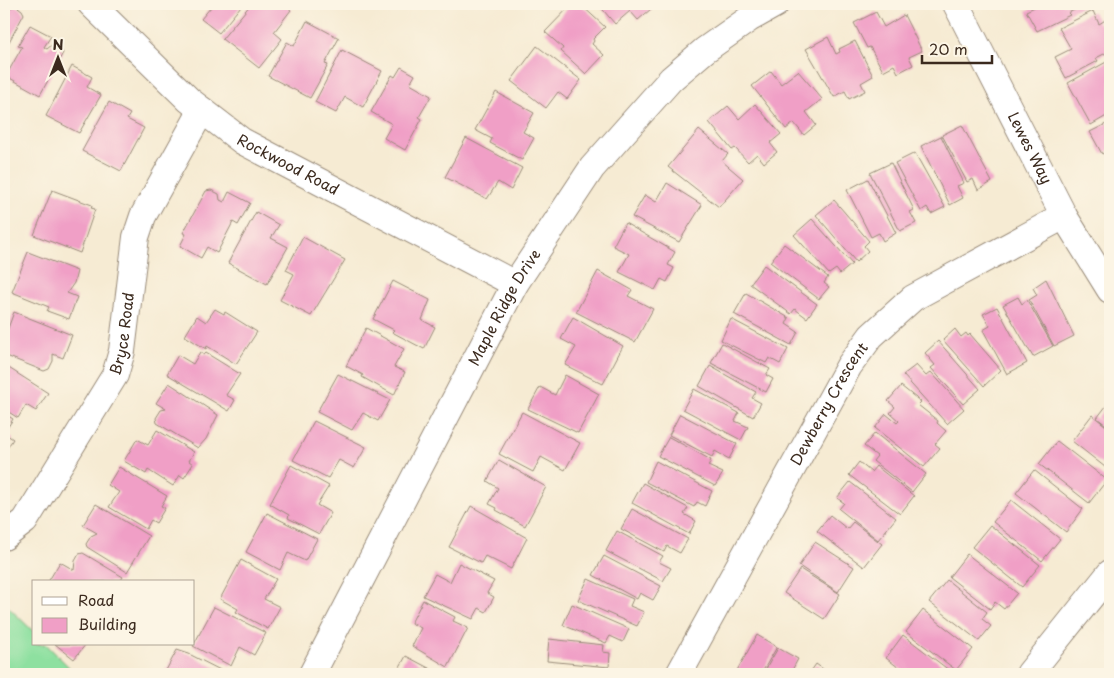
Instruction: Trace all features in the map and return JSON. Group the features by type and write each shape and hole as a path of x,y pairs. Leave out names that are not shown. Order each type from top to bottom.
{"street":[{"name":"Rockwood Road","path":"91,4 202,110 242,141 515,284"},
{"name":"Maple Ridge Drive","path":"312,674 515,284 592,168 644,107 671,79 705,50 749,19 776,4"},
{"name":"Lewes Way","path":"956,4 1064,216 1110,290"},
{"name":"Bryce Road","path":"4,536 16,530 25,521 115,376 122,351 136,237 142,216 202,110"},
{"name":"Dewberry Crescent","path":"679,674 849,366 871,336 898,310 928,288 1064,216"},
{"path":"1029,674 1110,573"}],"green space":[{"path":"4,603 32,630 32,646 48,646 76,674 4,674"}],"building":[{"path":"4,4 9,4 6,9 8,10 15,5 24,14 4,51"},
{"path":"208,4 239,4 241,6 219,33 201,19 211,7"},
{"path":"251,4 283,4 291,10 274,32 282,39 259,68 222,39"},
{"path":"572,4 580,4 605,27 593,39 592,44 604,55 586,74 561,51 563,48 545,32"},
{"path":"598,4 657,4 638,20 630,11 615,24"},
{"path":"1041,4 1087,4 1068,13 1070,15 1037,31 1026,11"},
{"path":"1093,11 1099,24 1107,19 1110,26 1110,38 1108,39 1110,51 1096,58 1098,61 1066,78 1055,57 1071,49 1059,28"},
{"path":"876,12 884,27 904,15 922,51 909,57 913,65 898,73 894,65 883,71 870,47 867,48 854,23"},
{"path":"307,21 339,38 325,64 328,65 310,98 268,76 287,42 294,46"},
{"path":"30,25 51,36 44,47 47,49 53,44 61,49 63,53 40,95 6,76 22,47 18,46"},
{"path":"828,37 836,54 840,52 839,49 855,41 873,76 861,83 865,91 849,99 845,91 834,97 806,49"},
{"path":"537,46 581,80 567,99 558,92 546,108 511,81"},
{"path":"342,50 382,71 363,107 345,97 336,113 315,102"},
{"path":"1110,60 1110,114 1091,125 1068,83"},
{"path":"72,66 92,77 87,87 101,95 79,133 46,116"},
{"path":"401,67 415,75 410,84 431,96 419,117 422,119 405,150 384,138 392,124 371,112 392,75 395,77"},
{"path":"771,71 781,84 798,71 822,99 806,112 816,125 804,135 794,123 786,129 752,86"},
{"path":"496,92 534,113 523,132 534,138 522,160 490,143 492,139 475,130"},
{"path":"109,102 130,114 127,119 144,128 121,171 82,151"},
{"path":"755,104 781,134 770,143 777,152 764,163 757,154 748,162 735,148 732,150 709,122 728,106 739,119"},
{"path":"1110,122 1110,150 1102,154 1090,132"},
{"path":"962,125 992,182 978,190 973,179 967,182 942,135"},
{"path":"699,130 728,154 722,161 743,179 719,207 668,167"},
{"path":"941,136 964,183 957,186 963,198 950,205 921,146"},
{"path":"466,138 522,168 511,190 498,182 487,199 445,177"},
{"path":"915,153 945,207 931,214 927,207 921,211 895,163"},
{"path":"891,163 914,210 910,212 916,223 900,231 870,173"},
{"path":"868,179 896,233 883,241 879,233 871,237 847,190"},
{"path":"667,183 702,205 679,242 632,217 645,195 656,202"},
{"path":"52,190 92,205 91,208 95,209 80,253 34,235"},
{"path":"211,190 219,194 220,200 224,202 229,192 250,203 238,225 233,222 217,253 207,247 201,258 180,246 186,234 183,233 206,191"},
{"path":"834,200 869,241 864,246 868,251 856,262 816,215"},
{"path":"256,212 279,225 271,238 288,247 267,284 228,263"},
{"path":"812,219 852,264 840,274 836,269 829,274 794,235"},
{"path":"625,223 675,252 668,265 674,268 667,282 661,279 655,290 619,272 629,254 613,246"},
{"path":"303,237 345,260 311,316 280,300 294,274 286,270"},
{"path":"784,244 828,277 824,283 829,287 819,299 770,262"},
{"path":"28,252 77,271 74,283 67,293 77,297 69,319 47,311 49,307 12,292"},
{"path":"764,265 817,304 807,318 795,309 791,314 750,284"},
{"path":"598,271 632,290 628,296 653,309 635,342 576,312"},
{"path":"1046,279 1074,336 1054,346 1029,300 1037,295 1033,288"},
{"path":"393,281 430,300 422,320 435,327 424,349 392,332 394,330 373,319"},
{"path":"746,293 789,318 786,324 798,332 791,345 734,314"},
{"path":"1018,297 1022,304 1027,300 1053,346 1033,357 1003,305"},
{"path":"997,307 1027,363 1007,374 983,330 990,326 983,314"},
{"path":"215,309 224,314 225,312 257,332 236,364 207,346 206,349 185,336 197,316 206,322"},
{"path":"14,312 72,335 63,358 53,354 53,361 49,369 44,371 4,355 4,339"},
{"path":"573,317 623,346 603,384 565,365 576,347 561,339"},
{"path":"731,319 788,349 780,364 769,358 766,363 721,340"},
{"path":"366,328 404,349 394,367 405,372 394,395 346,366"},
{"path":"955,329 961,337 966,333 968,336 970,334 1001,370 984,386 943,340"},
{"path":"938,341 980,389 963,404 931,368 935,365 925,353"},
{"path":"722,343 770,369 766,375 773,379 766,392 711,363"},
{"path":"200,352 204,355 206,353 240,374 226,395 235,400 229,411 167,374 178,355 193,364"},
{"path":"4,365 48,393 36,411 26,405 18,418 4,409"},
{"path":"916,365 926,376 931,372 964,409 947,424 903,375"},
{"path":"710,366 756,392 752,398 761,403 753,417 699,386"},
{"path":"338,374 390,400 378,421 363,413 352,430 317,412"},
{"path":"565,375 599,394 578,433 528,409 540,387 555,395"},
{"path":"169,383 218,415 206,439 198,448 157,423 156,418 161,410 166,409 156,403"},
{"path":"901,386 921,402 918,405 938,421 937,423 946,431 935,444 940,448 924,467 875,428 886,414 897,423 899,421 890,413 895,407 888,401"},
{"path":"694,389 739,413 735,421 748,427 741,440 683,409"},
{"path":"1110,401 1110,428 1097,418"},
{"path":"522,412 580,443 565,470 541,457 533,472 499,454"},
{"path":"4,413 13,419 4,433"},
{"path":"680,414 737,444 729,459 715,451 712,457 669,435"},
{"path":"1092,415 1110,429 1110,471 1072,441"},
{"path":"314,421 366,447 354,468 339,460 328,478 293,460"},
{"path":"157,430 194,452 189,461 193,464 184,478 180,475 173,486 148,470 146,474 124,461 137,439 148,445"},
{"path":"4,433 13,439 4,453"},
{"path":"875,433 926,474 912,492 873,461 877,456 864,446"},
{"path":"669,437 711,460 708,466 723,473 715,486 658,456"},
{"path":"1057,441 1107,480 1089,503 1039,464"},
{"path":"499,460 546,487 525,526 489,504 498,488 487,481"},
{"path":"656,461 712,491 705,506 697,502 694,507 646,482"},
{"path":"859,462 871,472 876,466 914,496 900,514 849,475"},
{"path":"291,465 329,486 317,505 331,513 319,534 288,518 289,515 270,504"},
{"path":"119,467 167,496 161,506 165,508 156,523 151,520 146,529 109,507 119,492 108,485"},
{"path":"1034,470 1083,509 1066,532 1016,493"},
{"path":"850,482 896,518 878,540 839,509 844,503 837,498"},
{"path":"643,483 688,508 684,514 696,521 689,534 632,503"},
{"path":"1011,500 1060,539 1042,561 993,522"},
{"path":"96,504 149,536 127,572 87,547 86,544 91,536 97,533 83,525"},
{"path":"471,506 527,538 511,569 485,556 481,563 449,547"},
{"path":"632,509 688,539 680,553 667,546 664,552 621,529"},
{"path":"267,513 317,539 305,561 288,553 280,570 246,552"},
{"path":"830,515 847,529 853,522 882,544 864,567 817,531"},
{"path":"990,525 1040,565 1022,587 972,547"},
{"path":"617,531 663,556 659,562 671,568 663,581 606,551"},
{"path":"815,542 854,567 838,592 799,566"},
{"path":"83,553 123,577 121,580 49,580 60,562 74,570 75,561 79,554"},
{"path":"967,554 1017,593 1004,609 995,602 990,609 949,577"},
{"path":"604,556 661,586 653,600 640,593 637,599 593,575"},
{"path":"241,560 276,579 264,599 280,607 268,629 236,612 238,609 220,599"},
{"path":"459,563 494,581 487,593 494,597 486,612 479,608 473,619 423,596 435,574 450,582"},
{"path":"800,569 840,594 824,619 784,593"},
{"path":"588,579 633,599 630,606 644,612 637,626 578,600"},
{"path":"947,580 987,612 982,619 991,626 979,641 929,602"},
{"path":"423,600 455,617 453,621 468,628 448,667 412,646 421,628 411,623"},
{"path":"572,604 629,629 623,642 610,636 606,643 563,625"},
{"path":"214,607 266,633 254,655 240,647 231,666 193,646 195,646 195,642"},
{"path":"923,610 973,649 956,670 906,632"},
{"path":"757,635 777,647 761,674 735,674"},
{"path":"903,635 954,674 907,674 886,658"},
{"path":"549,639 604,645 603,652 610,653 609,667 547,661"},
{"path":"58,646 84,646 74,659"},
{"path":"778,648 798,659 790,674 763,674"},
{"path":"177,650 189,654 228,674 164,674"},
{"path":"406,656 440,674 400,674 397,672"},
{"path":"816,664 830,674 809,674"},
{"path":"385,667 399,674 381,674"}]}
